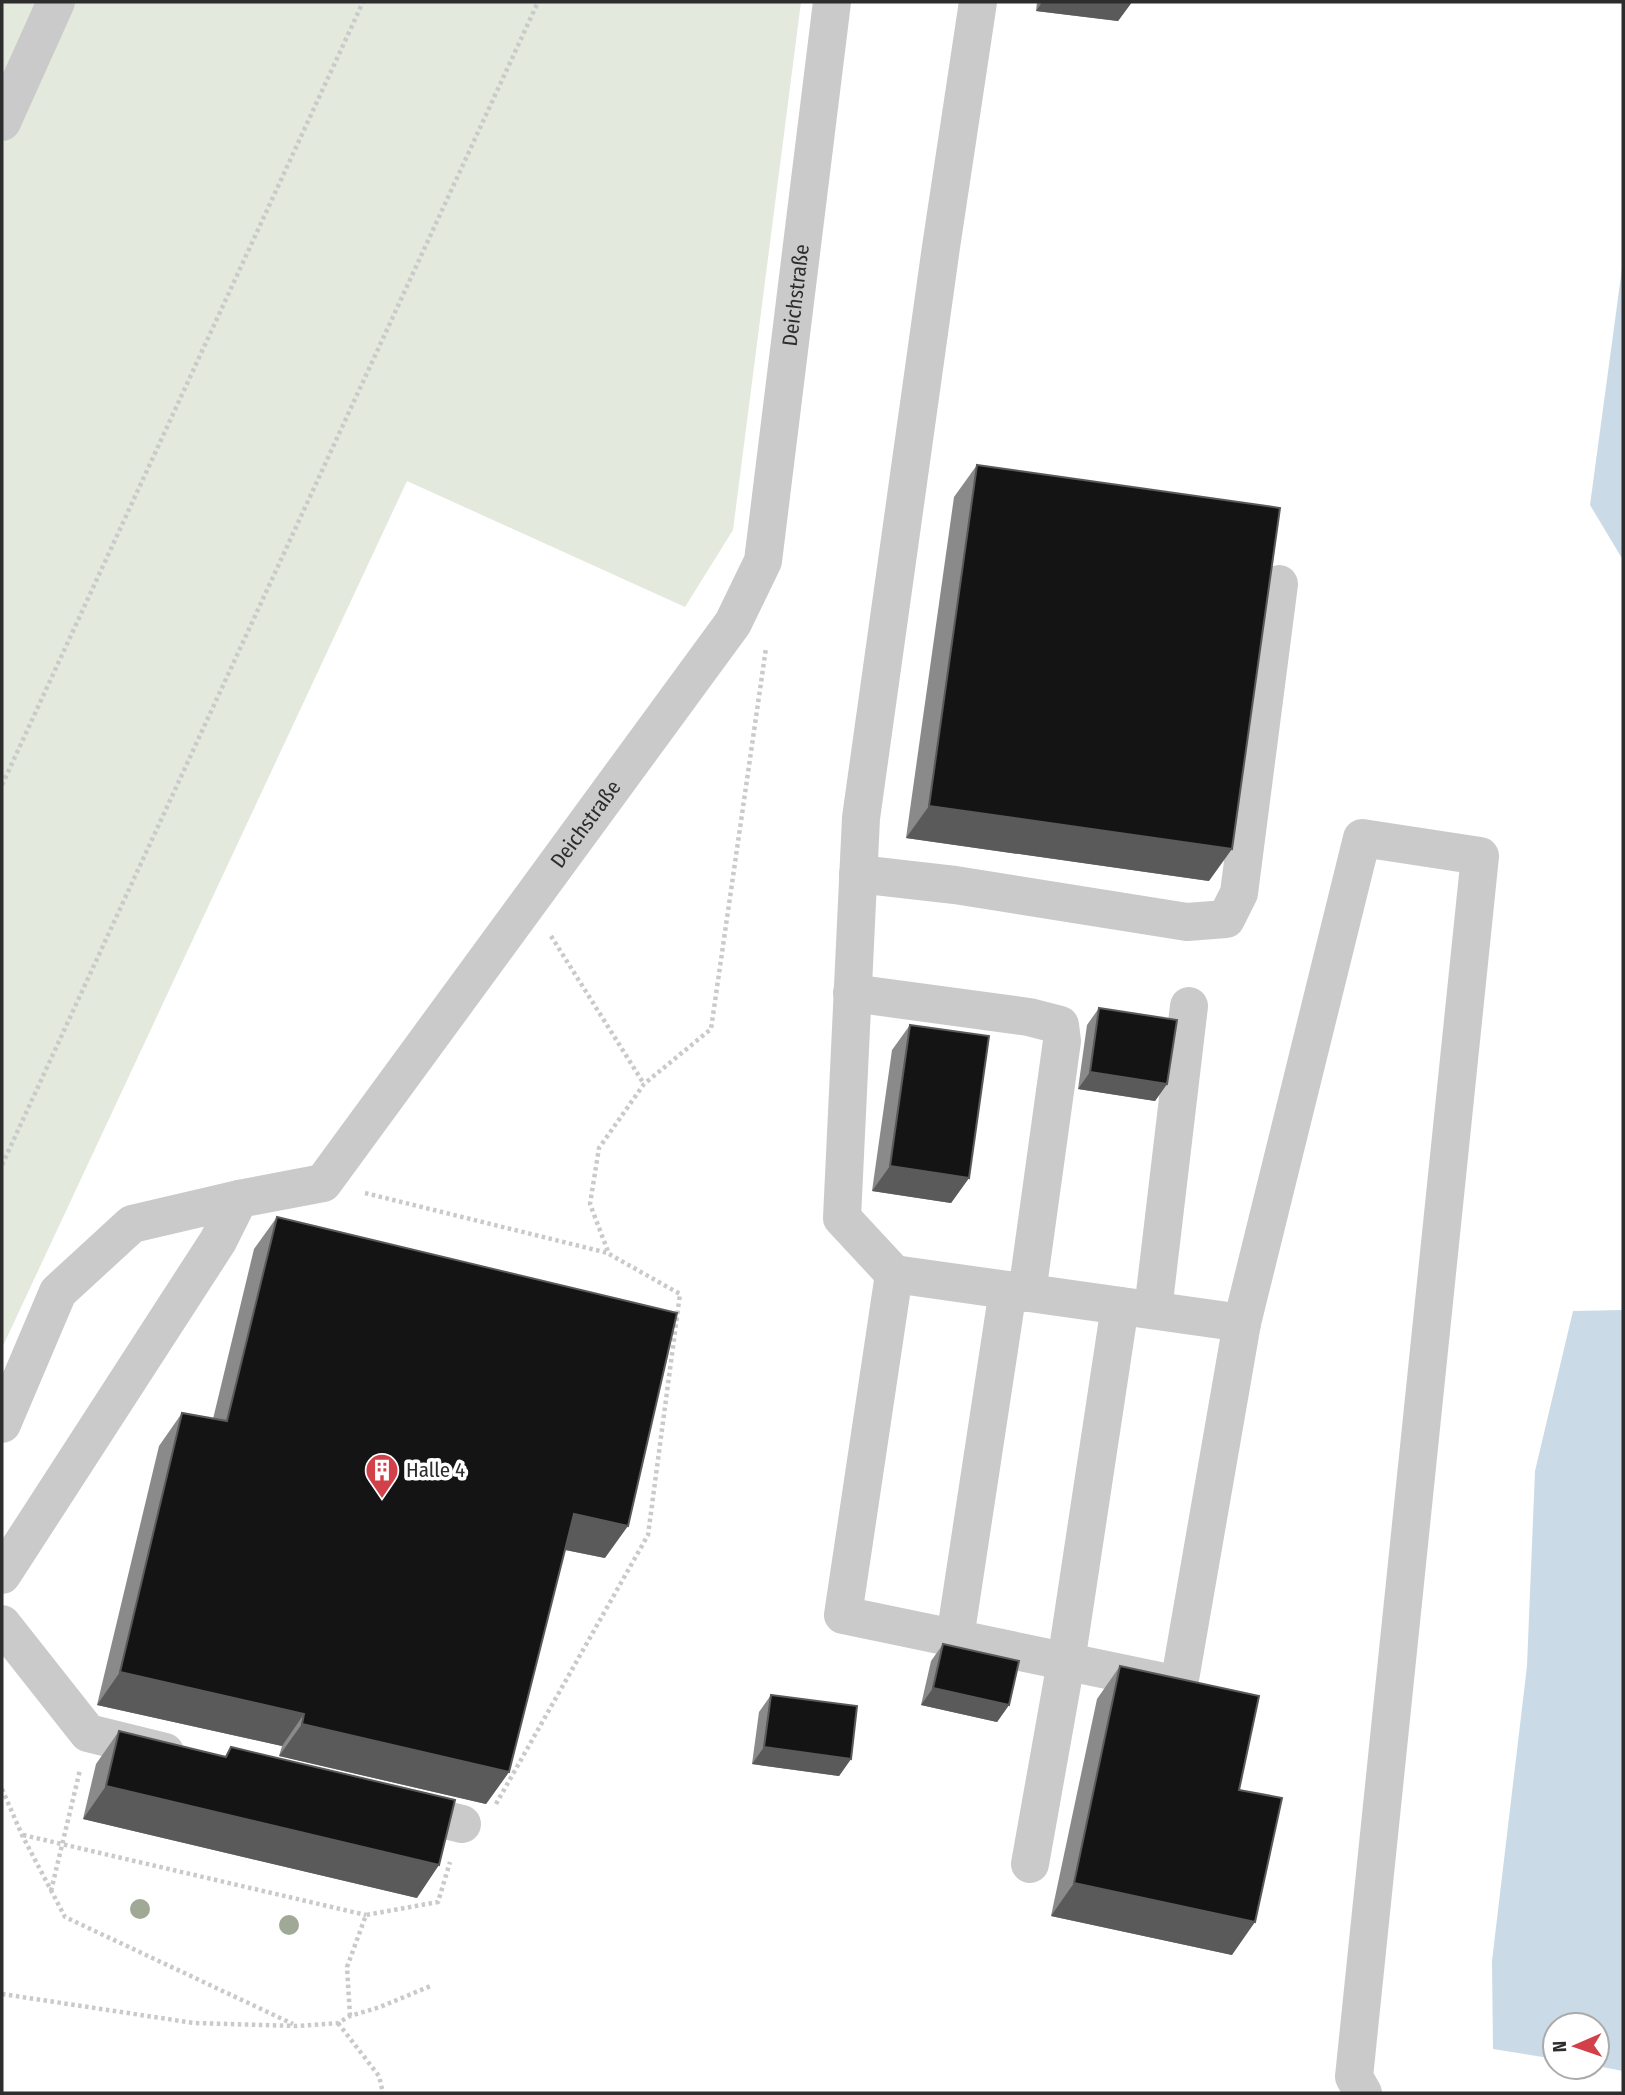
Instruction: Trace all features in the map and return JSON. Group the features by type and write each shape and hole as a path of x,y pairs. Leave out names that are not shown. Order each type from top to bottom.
{"street":[{"path":"2,122 57,2"},
{"name":"Deichstraße","path":"323,1183 733,623 763,561 832,2"},
{"path":"978,2 861,818 842,1217 894,1274 1242,1322"},
{"path":"858,874 955,885 1187,922 1226,919 1239,893 1279,584"},
{"path":"894,1274 844,1615 1179,1685 1242,1322 1362,838 1480,856 1354,2077 1363,2093"},
{"path":"852,993 1029,1017 1060,1025 1062,1041 955,1638"},
{"path":"1030,1864 1066,1662 1136,1308 1189,1006"},
{"path":"2,1424 58,1292 132,1224 323,1183"},
{"path":"2,1575 218,1241 239,1199"},
{"path":"2,1624 88,1733 195,1759"},
{"path":"369,1802 462,1824"}],"path":[{"path":"2,785 363,2"},
{"path":"2,1165 538,2"},
{"path":"609,1254 590,1204 599,1148 644,1084 711,1029 767,644"},
{"path":"529,900 644,1084"},
{"path":"22,1835 366,1915 438,1902 462,1824 498,1803 648,1535 680,1294 609,1254 323,1183"},
{"path":"51,1892 88,1733"},
{"path":"2,1789 22,1835 65,1917 297,2026"},
{"path":"350,2016 347,1967 366,1915"},
{"path":"2,1994 194,2023 297,2026 338,2023 433,1984"},
{"path":"338,2023 379,2076 383,2093"}],"shaded area":[{"path":"2,2 46,2 2,99"},
{"path":"66,2 801,2 733,530 685,607 407,481 2,1348 2,144"}],"water":[{"path":"1623,261 1623,560 1590,505"},
{"path":"1623,1310 1623,2071 1611,2069 1611,2011 1541,2011 1541,2057 1493,2049 1492,1961 1527,1666 1535,1471 1573,1311"}],"building":[{"path":"977,465 1280,508 1232,849 929,806"},
{"path":"1099,1008 1177,1020 1167,1084 1090,1072"},
{"path":"910,1025 989,1036 969,1178 890,1166"},
{"name":"Halle 4","path":"277,1217 677,1313 628,1526 574,1514 509,1772 302,1724 304,1714 120,1672 182,1413 227,1421"},
{"path":"943,1644 1019,1661 1009,1705 933,1688"},
{"path":"1120,1666 1259,1696 1239,1790 1282,1798 1255,1922 1074,1883"},
{"path":"771,1695 857,1706 851,1759 764,1747"},
{"path":"119,1731 226,1757 231,1747 455,1800 439,1865 106,1786"}],"place":[{"name":"Halle 4","path":"382,1500"}]}
